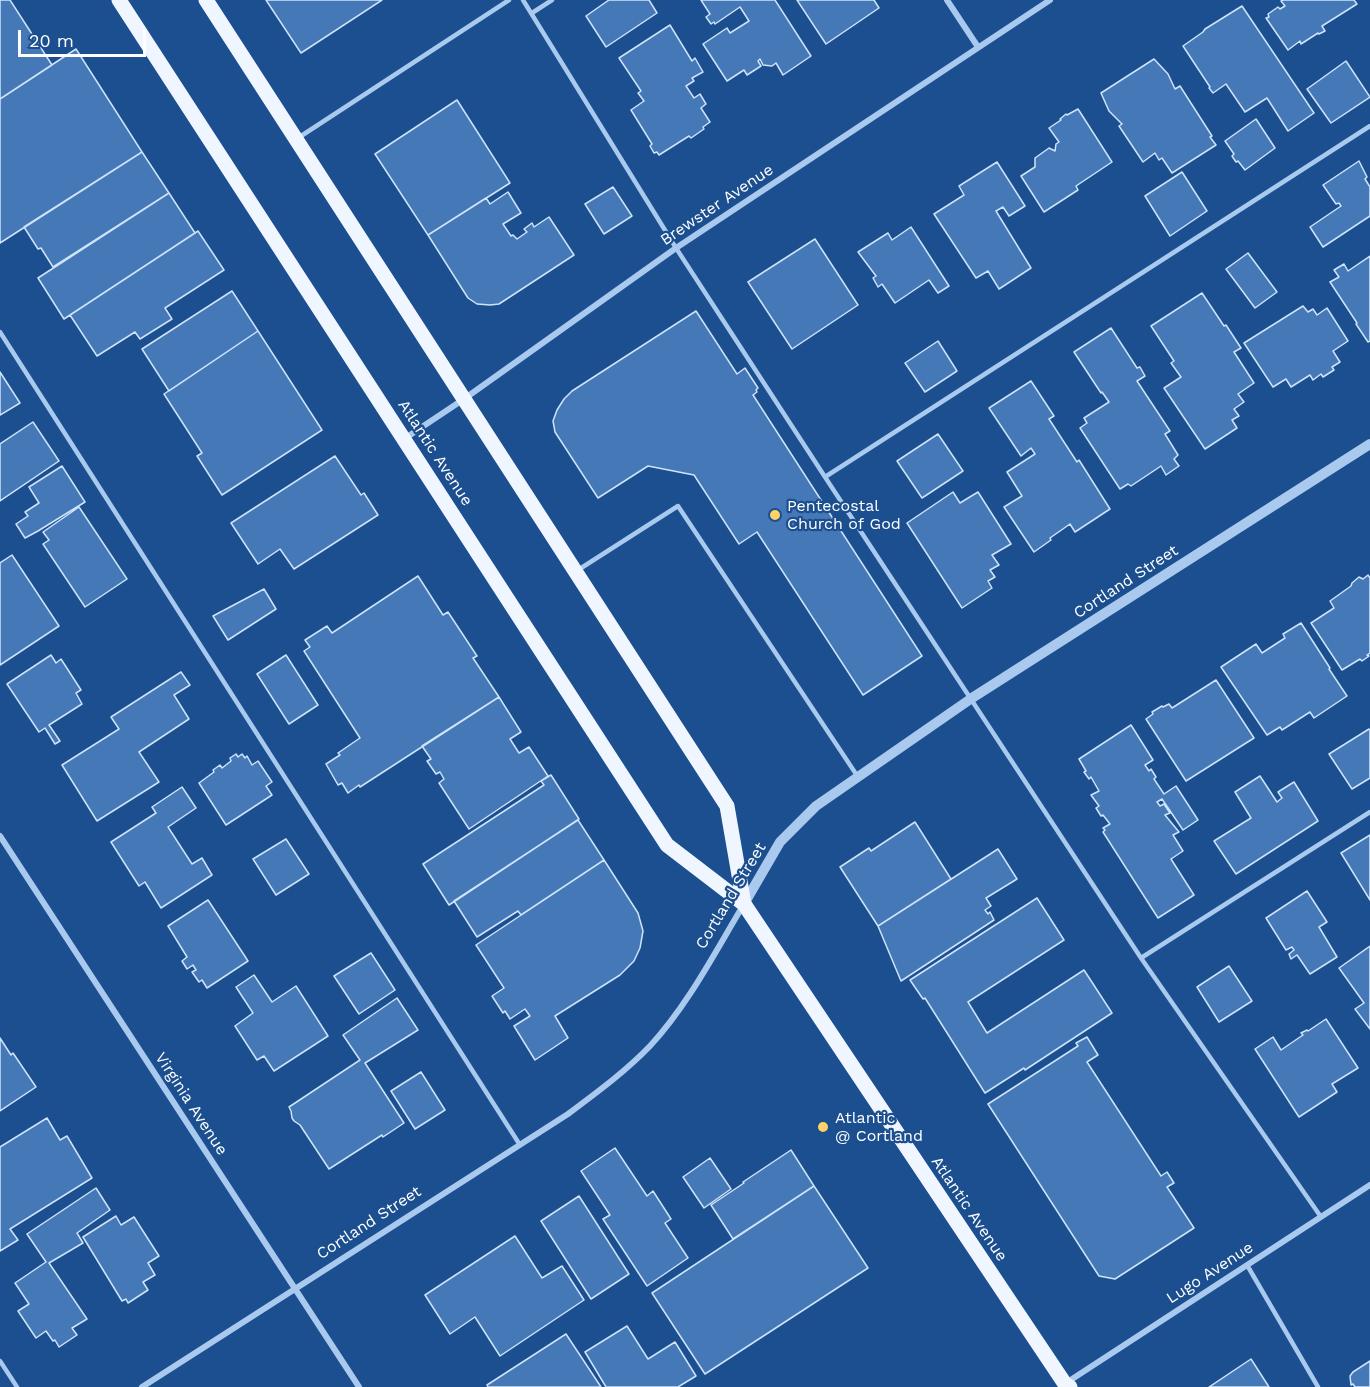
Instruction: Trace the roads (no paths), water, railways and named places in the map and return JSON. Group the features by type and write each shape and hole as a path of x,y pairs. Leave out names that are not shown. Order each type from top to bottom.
{"main road":[{"name":"Atlantic Avenue","path":"118,0 667,845 744,904 1066,1386"},
{"name":"Atlantic Avenue","path":"206,0 727,806 744,904"}],"street":[{"path":"947,0 978,47"},
{"name":"Brewster Avenue","path":"404,438 464,399 676,248 1050,0"},
{"name":"Cortland Street","path":"142,1387 568,1114 613,1080 650,1046 682,1006 780,842 816,806 972,699 1370,444"},
{"name":"Virginia Avenue","path":"0,836 359,1387"},
{"name":"Lugo Avenue","path":"1066,1386 1370,1185"}],"lane":[{"path":"296,140 509,0"},
{"path":"523,0 676,248 825,477 1141,957 1321,1217"},
{"path":"532,13 552,0"},
{"path":"825,477 1370,126"},
{"path":"0,332 520,1145"},
{"path":"575,572 678,506 858,777"},
{"path":"1141,957 1370,812"},
{"path":"1247,1265 1318,1387"},
{"path":"0,1361 17,1387"}],"place":[{"name":"Pentecostal Church of God","path":"775,515"},
{"name":"Atlantic @ Cortland","path":"823,1127"}]}
